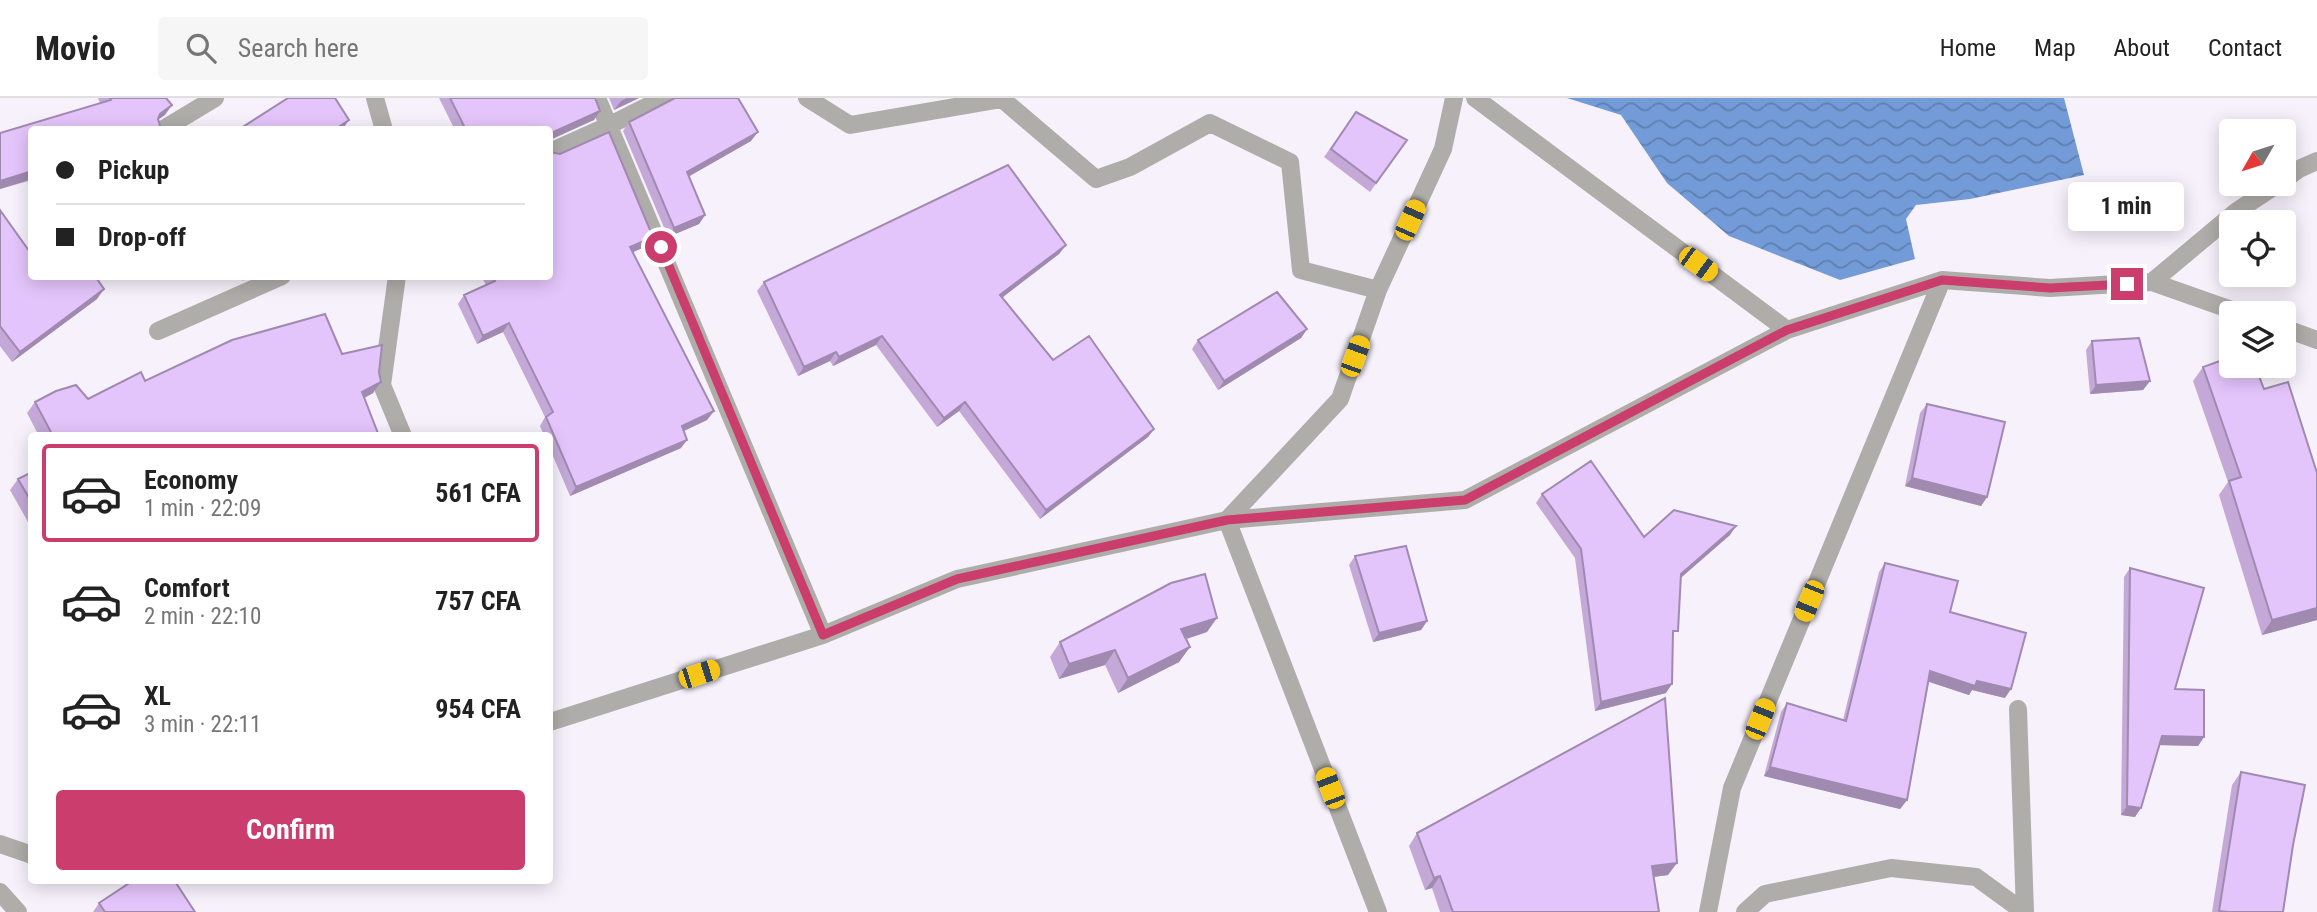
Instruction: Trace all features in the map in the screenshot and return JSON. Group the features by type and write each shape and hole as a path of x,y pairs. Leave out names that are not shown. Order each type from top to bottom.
{"street":[{"path":"169,126 215,98"},
{"path":"375,98 383,126"},
{"path":"597,98 823,635"},
{"path":"553,151 664,98"},
{"path":"807,98 850,125 1002,99 1096,180 1130,167 1210,123 1290,162 1301,270 1378,290"},
{"path":"1227,520 1340,399 1378,290 1443,149 1454,98"},
{"path":"1475,98 1787,330"},
{"path":"2296,171 2317,161"},
{"path":"2152,282 2237,211 2260,196"},
{"path":"158,331 273,280"},
{"path":"396,280 382,385 401,432"},
{"path":"1708,912 1732,789 1942,280"},
{"path":"553,721 823,635 957,579 1227,520 1465,500 1787,330 1942,280 2050,288 2152,282 2219,306"},
{"path":"2296,332 2317,340"},
{"path":"1227,520 1378,912"},
{"path":"2018,709 2025,912"},
{"path":"0,844 28,854"},
{"path":"1745,912 1765,894 1891,868 1976,877 2025,912"},
{"path":"0,891 18,912"}],"water":[{"path":"1567,98 2064,98 2084,175 1970,199 1916,205 1906,219 1915,259 1840,280 1729,236 1667,183 1621,115"}],"building":[{"path":"110,98 166,98 172,105 160,114 160,126 28,126 28,172 0,181 0,133 111,100"},
{"path":"288,98 335,98 349,120 340,126 244,126"},
{"path":"450,98 595,98 600,111 553,132 553,126 464,126"},
{"path":"675,98 738,98 758,132 687,172 705,215 674,228 629,122"},
{"path":"1356,112 1407,140 1376,183 1331,149"},
{"path":"609,132 653,237 630,247 714,411 682,426 687,440 576,487 546,417 553,412 509,323 483,336 464,295 494,280 553,280 553,153 560,154"},
{"path":"1008,165 1066,245 1000,295 1053,360 1089,336 1154,429 1046,510 965,402 944,418 882,336 839,357 836,352 804,367 764,282"},
{"path":"0,210 28,249 28,280 98,280 104,289 20,352 0,326"},
{"path":"1277,292 1307,329 1224,381 1198,340"},
{"path":"325,314 342,354 382,345 379,372 381,382 362,392 377,432 51,432 35,402 56,391 76,385 88,399 141,372 145,381 232,340"},
{"path":"2139,338 2150,381 2096,385 2092,341"},
{"path":"2219,361 2219,378 2260,378 2264,389 2288,382 2317,473 2317,608 2272,620 2229,481 2241,477 2203,367"},
{"path":"1927,404 2005,422 1987,497 1912,478"},
{"path":"1591,461 1644,537 1674,510 1736,526 1681,574 1678,631 1673,631 1672,684 1601,702 1581,549 1542,494"},
{"path":"28,474 28,496 18,479"},
{"path":"1406,546 1427,621 1379,633 1355,556"},
{"path":"1885,563 1958,581 1950,612 2026,633 2011,689 1977,681 1975,686 1930,671 1907,800 1770,767 1787,703 1846,721"},
{"path":"2130,568 2204,588 2175,689 2204,690 2204,737 2162,736 2141,808 2127,806"},
{"path":"1205,574 1217,618 1181,629 1190,647 1128,678 1115,650 1069,664 1060,642 1171,583"},
{"path":"1665,698 1677,863 1652,866 1659,912 1453,912 1440,876 1434,878 1417,833"},
{"path":"2241,772 2305,785 2283,912 2219,911"},
{"path":"128,884 177,884 195,912 105,912 99,903"}],"route":[{"path":"661,247 823,635 957,579 1227,520 1465,500 1787,330 1942,280 2050,288 2127,284"}]}
